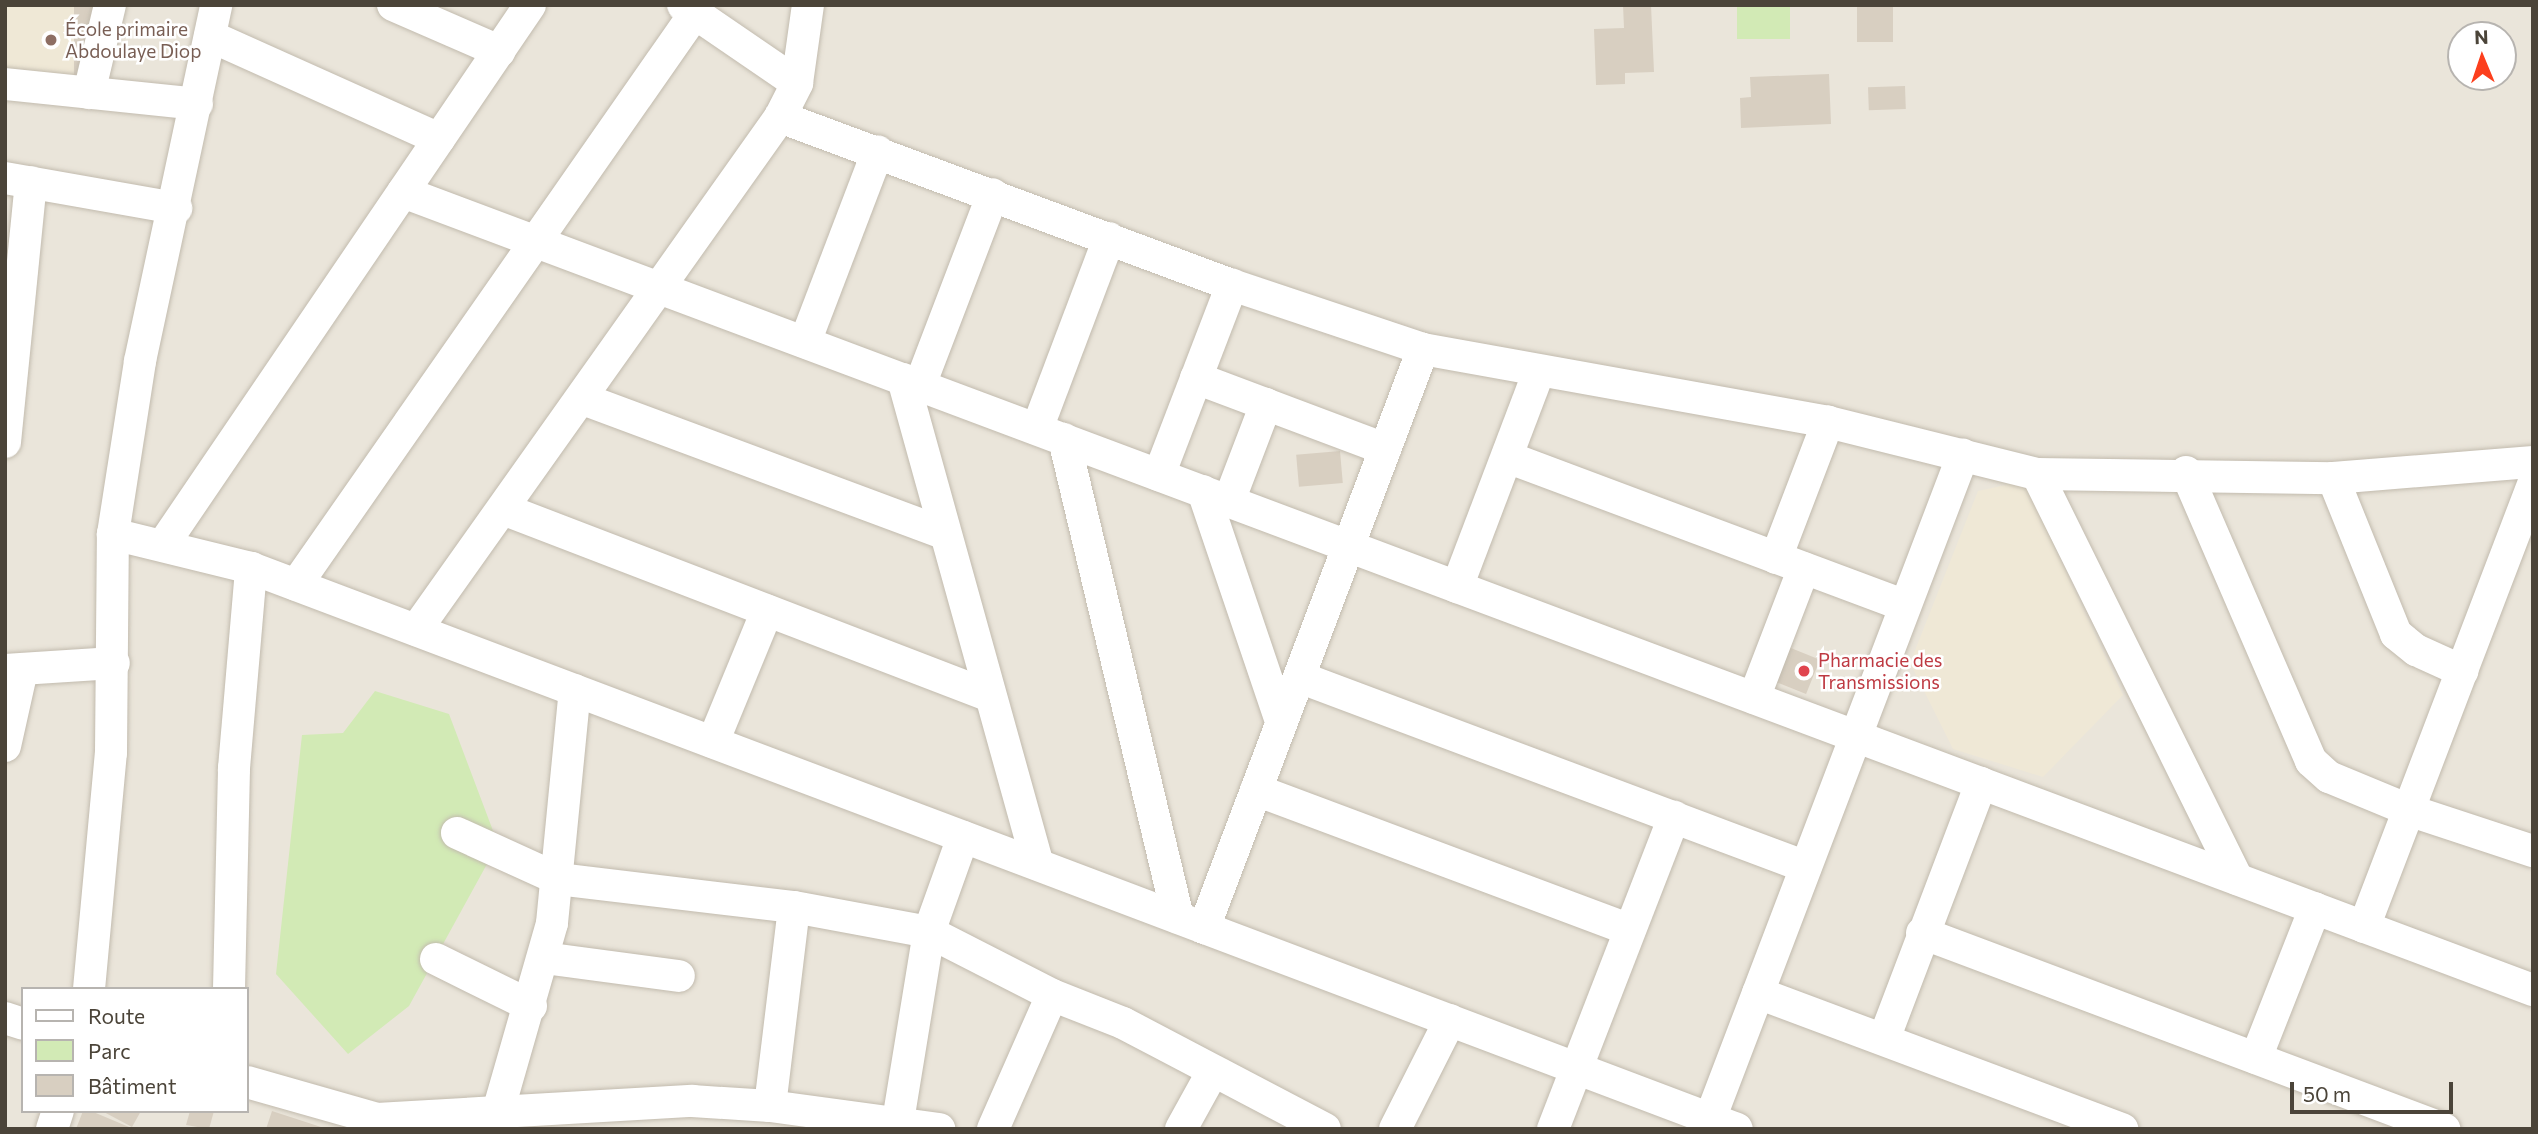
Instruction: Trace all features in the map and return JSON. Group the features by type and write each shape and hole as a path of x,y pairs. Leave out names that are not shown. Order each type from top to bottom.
{"street":[{"path":"89,93 110,5"},
{"path":"89,987 111,753 114,663 113,534 140,361 176,208 216,5"},
{"path":"393,5 499,51"},
{"path":"163,545 530,5"},
{"path":"416,630 663,289 780,117 797,83 808,5"},
{"path":"296,585 537,242 689,9 797,83"},
{"path":"210,36 439,139"},
{"path":"5,84 197,104"},
{"path":"780,117 878,151 1232,285 1423,349 1828,422 2038,474 2186,472 2333,478 2533,462"},
{"path":"806,342 878,151"},
{"path":"5,442 18,180 176,208"},
{"path":"403,192 2533,990"},
{"path":"993,194 912,382 944,533 1038,865"},
{"path":"1109,238 1051,434 1191,923"},
{"path":"1159,475 1232,285"},
{"path":"1191,923 1256,789 1423,349"},
{"path":"1458,587 1539,371"},
{"path":"1196,378 1385,449"},
{"path":"583,399 944,533"},
{"path":"1266,404 1216,496 1281,720"},
{"path":"1754,698 1828,422"},
{"path":"113,534 251,568 1450,1020 1705,1122 1758,993 1963,455"},
{"path":"1507,457 1905,606"},
{"path":"2186,472 2311,761 2329,777 2411,811 2533,851"},
{"path":"2038,474 2237,879"},
{"path":"2333,478 2396,634 2416,650 2462,671"},
{"path":"2364,927 2411,811 2533,484"},
{"path":"503,509 990,696"},
{"path":"229,987 234,768 251,568"},
{"path":"713,742 767,611"},
{"path":"5,747 14,670 114,663"},
{"path":"1299,677 1806,867"},
{"path":"496,1122 544,958 558,880 575,690"},
{"path":"1884,1039 1981,783"},
{"path":"1256,789 1630,930"},
{"path":"1553,1129 1674,817"},
{"path":"457,832 558,880 794,907 929,932 1052,995 1124,1023 1325,1129"},
{"path":"898,1121 929,932 963,837"},
{"path":"770,1106 794,907"},
{"path":"2256,1058 2315,908"},
{"path":"1922,933 2433,1127"},
{"path":"544,958 679,976"},
{"path":"436,959 531,1006"},
{"path":"1758,993 1884,1039 2088,1123 2122,1129"},
{"path":"993,1129 1052,995"},
{"path":"1395,1129 1450,1020"},
{"path":"1181,1129 1213,1071"},
{"path":"248,1082 375,1124 496,1122 645,1102 770,1106 852,1122 898,1121 939,1129"}],"shaded area":[{"path":"5,5 2533,5 2533,1129 5,1129"},
{"name":"École primaire Abdoulaye Diop","path":"5,5 104,5 86,85 5,74"},
{"path":"2024,481 2123,695 2043,777 1953,749 1910,663 1978,491"}],"green space":[{"path":"1737,5 1790,5 1790,39 1737,39"},
{"path":"375,691 449,714 498,844 409,1006 348,1054 276,974 302,735 343,733"}],"building":[{"path":"74,5 104,5 104,75 74,75"},
{"path":"1623,5 1651,5 1654,72 1625,73 1625,84 1596,85 1594,29 1624,28"},
{"path":"1857,5 1893,5 1893,42 1857,42"},
{"path":"1829,74 1831,124 1741,128 1740,98 1751,97 1750,77"},
{"path":"1905,86 1906,109 1869,110 1868,87"},
{"path":"1340,451 1343,483 1299,487 1296,455"},
{"path":"1781,644 1820,660 1806,694 1767,678"},
{"path":"272,1111 324,1128 266,1129"},
{"path":"82,1113 96,1113 129,1127 76,1129"},
{"path":"106,1113 140,1113 132,1127"},
{"path":"189,1113 213,1113 209,1129 186,1125"}],"place":[{"name":"École primaire Abdoulaye Diop","path":"51,40"},
{"name":"Pharmacie des Transmissions","path":"1804,671"}]}
